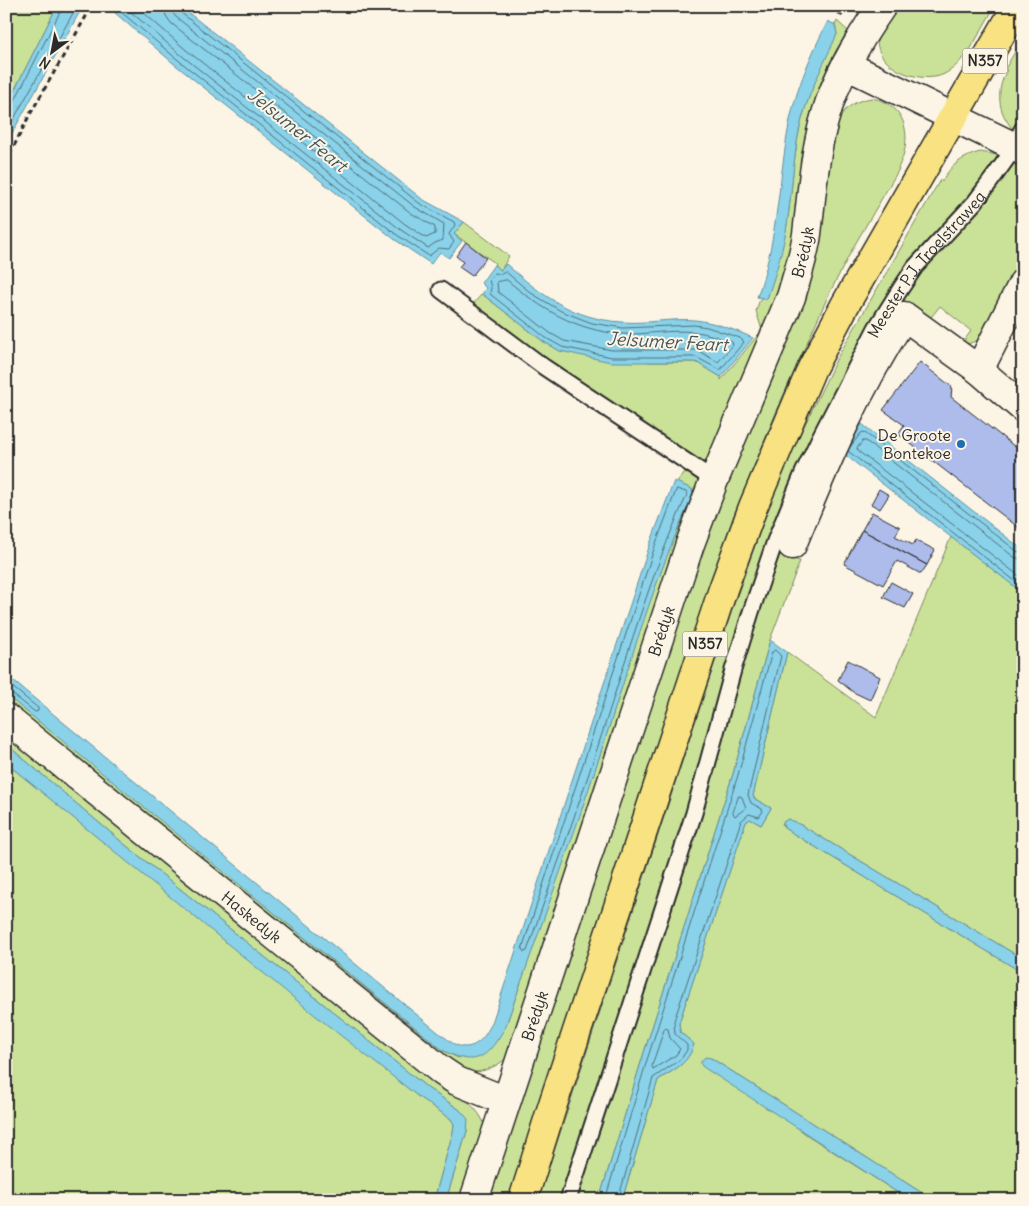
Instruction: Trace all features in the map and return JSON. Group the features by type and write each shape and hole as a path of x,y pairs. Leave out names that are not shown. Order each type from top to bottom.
{"main road":[{"name":"N357","path":"524,1200 555,1097 693,679 753,507 812,368 1017,6"}],"street":[{"path":"846,65 864,31 882,6"},
{"name":"Meester P.J. Troelstraweg","path":"846,65 953,116 1020,141"},
{"name":"Brédyk","path":"474,1200 690,544 714,480 791,297 807,236 818,145 826,114 846,65"},
{"path":"979,370 1023,283"},
{"path":"792,545 827,460 876,359 904,316 979,370 1023,408"},
{"name":"Haskedyk","path":"6,718 442,1071 457,1082 506,1101"}],"lane":[{"name":"Meester P.J. Troelstraweg","path":"568,1200 694,813 751,612 788,510 820,437 876,328 910,274 975,202 1020,141"},
{"path":"441,290 544,367 714,480"}],"path":[{"path":"6,162 29,116 92,6"},
{"path":"831,8 842,15"}],"green space":[{"path":"6,6 57,6 6,107"},
{"path":"847,6 871,6 860,15 846,8"},
{"path":"897,6 995,6 970,50 961,61 942,75 920,77 897,69 887,62 880,53 877,43 880,28"},
{"path":"837,21 848,31 850,38 795,252 710,459 704,462 690,455 546,359 473,304 482,294 544,342 560,351 650,362 696,362 721,377 721,380 762,330 756,311 760,299 767,298 783,243 788,221 799,130 813,86 837,34 835,25"},
{"path":"1023,38 1023,113 1018,124 1013,129 1001,108 1000,93 1007,70 1005,69"},
{"path":"872,98 884,102 893,108 900,115 904,125 906,135 905,146 899,169 854,246 828,296 780,403 734,515 642,787 508,1200 485,1200 837,120 852,105 861,100"},
{"path":"980,152 998,155 993,164 994,166 929,242 893,289 854,355 818,425 776,520 676,846 561,1200 538,1200 733,607 764,520 792,451 836,360 940,180 942,181 949,170 958,162"},
{"path":"1015,162 1023,166 1023,264 985,338 967,344 963,342 971,331 940,306 928,321 904,304 905,302 902,300 920,273 976,212"},
{"path":"464,222 509,256 501,270 494,265 495,263 454,234"},
{"path":"684,471 698,479 701,490 507,1058 486,1070 462,1072 6,710 6,695 104,773 424,1036 444,1051 458,1058 505,1028 601,752 644,616 676,531 693,495 692,489 677,483"},
{"path":"951,537 1023,593 1023,959 801,825 788,819 782,824 784,828 1023,973 1023,1200 933,1200 711,1058 807,1135 909,1200 622,1200 658,1080 684,1062 694,1044 680,1032 679,1023 746,822 750,819 761,825 771,808 753,796 787,652 876,717"},
{"path":"778,554 800,561 770,640 733,774 599,1200 575,1200 709,787 751,634"},
{"path":"6,728 473,1106 483,1121 484,1136 465,1200 446,1200 467,1131 467,1119 460,1110 429,1089 123,843 6,744"},
{"path":"6,763 420,1098 451,1119 454,1124 453,1132 434,1200 6,1200"}],"water":[{"path":"57,6 83,6 6,144 6,107"},
{"name":"Jelsumer Feart","path":"107,6 180,6 422,199 464,222 454,234 462,241 449,258 440,252 431,264 394,239 173,63"},
{"path":"828,21 835,25 837,34 813,86 799,130 788,221 781,255 767,299 757,297 768,258 776,218 793,106 808,63"},
{"name":"Jelsumer Feart","path":"506,264 532,286 559,304 588,316 622,322 695,320 717,324 753,338 721,377 696,362 611,362 560,351 544,342 482,294 486,288 481,283 494,265 501,270"},
{"path":"862,424 1023,550 1023,593 840,451"},
{"path":"674,481 692,489 693,495 654,590 578,821 505,1028 487,1053 480,1057 465,1059 444,1051 6,695 6,675 439,1033 456,1045 469,1047 484,1037 493,1020 650,544"},
{"path":"770,640 787,652 753,796 771,808 761,825 750,819 746,822 679,1023 680,1032 694,1044 691,1051 680,1066 658,1080 622,1200 599,1200 733,774"},
{"path":"6,744 123,843 429,1089 460,1110 468,1119 467,1131 446,1200 434,1200 453,1132 454,1124 451,1119 420,1098 316,1016 6,763"},
{"path":"788,819 1023,959 1023,973 784,828 783,822"},
{"path":"705,1057 711,1058 933,1200 909,1200 703,1067 700,1063"}],"building":[{"path":"466,242 486,258 472,276 459,267 463,262 456,256"},
{"name":"De Groote Bontekoe","path":"920,362 952,387 951,397 1023,453 1023,531 898,434 904,425 883,410"},
{"path":"879,489 889,495 880,509 871,504"},
{"path":"872,512 900,527 895,536 913,545 916,540 935,550 927,565 862,530"},
{"path":"862,530 927,565 921,574 897,561 883,585 844,564"},
{"path":"891,582 913,594 905,608 883,597"},
{"path":"848,660 880,677 870,700 853,692 838,680"}],"place":[{"name":"De Groote Bontekoe","path":"961,444"}]}
